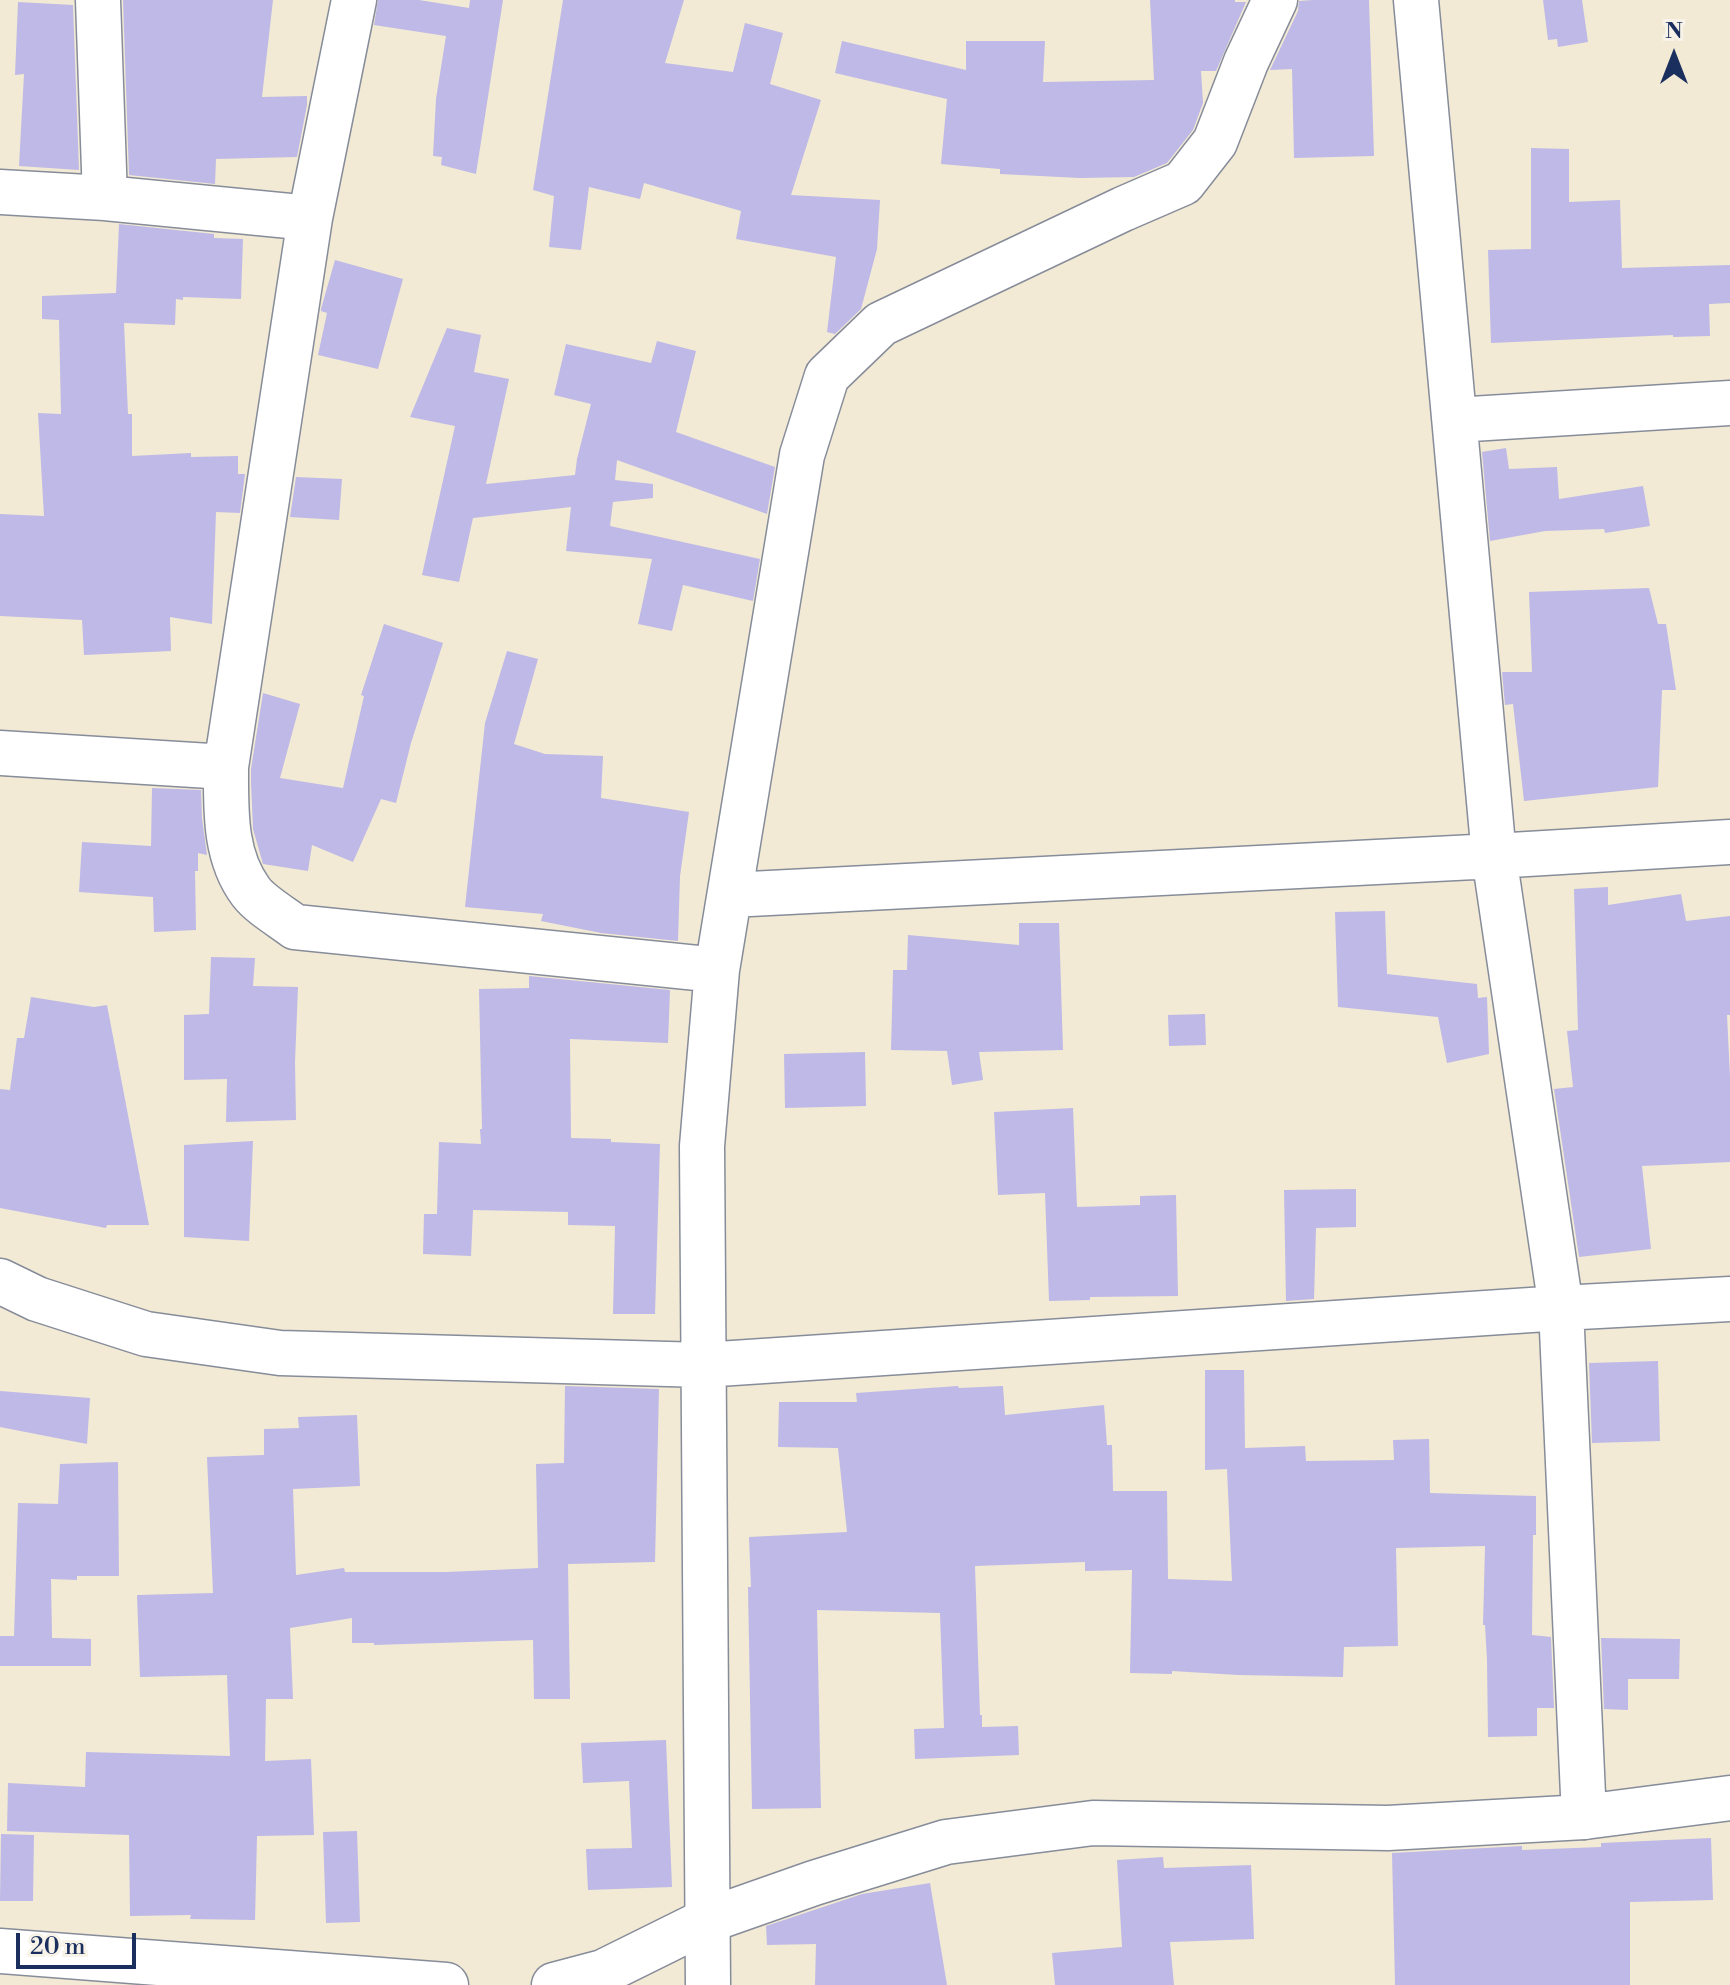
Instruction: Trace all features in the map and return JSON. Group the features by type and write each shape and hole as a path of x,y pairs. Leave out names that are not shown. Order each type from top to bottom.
{"street":[{"path":"98,0 105,198"},
{"path":"354,0 310,218 226,767 226,821 235,864 253,894 295,927 717,970"},
{"path":"708,1985 702,1146 717,970 802,455 827,376 881,324 1183,183 1215,142 1246,62 1275,0"},
{"path":"1416,0 1494,856 1561,1308 1584,1817"},
{"path":"0,192 105,198 310,218"},
{"path":"1455,420 1730,403"},
{"path":"0,753 226,767"},
{"path":"730,895 1730,842"},
{"path":"0,1281 37,1299 146,1334 280,1353 703,1365 1730,1299"},
{"path":"554,1985 603,1972 706,1921 946,1842 1093,1823 1388,1828 1584,1817 1730,1798"},
{"path":"0,1951 446,1985"}],"building":[{"path":"123,0 273,0 262,97 307,96 297,157 216,159 215,184 129,175"},
{"path":"378,0 419,0 469,8 470,0 503,0 476,174 441,165 442,157 433,156 436,99 446,36 374,25"},
{"path":"563,0 684,0 665,63 733,72 745,23 783,33 770,84 821,100 791,195 880,200 877,249 861,309 835,334 827,332 836,257 736,239 741,211 644,183 640,199 589,187 581,250 549,247 554,196 533,190"},
{"path":"1150,0 1246,2 1216,71 1201,71 1203,103 1193,130 1167,163 1134,177 1000,174 1000,169 941,164 947,99 835,73 842,41 966,70 966,41 1045,41 1043,82 1154,80"},
{"path":"1369,0 1374,156 1294,158 1292,69 1270,70 1298,11 1299,1"},
{"path":"1543,0 1582,0 1588,42 1558,47 1557,39 1548,40"},
{"path":"18,2 73,5 79,170 19,166 24,74 15,75"},
{"path":"1531,148 1569,149 1569,202 1620,200 1622,268 1730,265 1730,303 1709,304 1710,336 1491,343 1488,250 1531,249"},
{"path":"119,224 214,234 214,238 243,239 241,299 183,297 183,300 176,299 175,325 124,323 128,414 132,414 132,456 191,453 191,457 238,456 238,474 245,474 240,513 216,512 212,624 170,617 171,651 84,655 82,620 0,616 0,514 44,516 38,413 61,414 59,320 42,319 42,296 116,293"},
{"path":"335,260 403,279 378,369 318,355 327,313 321,309"},
{"path":"447,328 481,335 474,372 509,379 486,484 575,475 591,404 554,395 566,344 651,363 657,341 696,351 676,432 775,467 767,514 617,460 615,480 653,484 653,498 613,502 610,526 760,559 753,601 683,585 672,631 638,624 652,559 566,551 571,507 473,518 459,582 422,575 455,426 410,417"},
{"path":"1506,448 1509,469 1557,467 1559,499 1643,486 1650,526 1605,533 1604,529 1545,531 1490,541 1482,452"},
{"path":"296,477 342,479 339,520 290,517"},
{"path":"1649,588 1658,624 1666,624 1676,690 1662,690 1658,787 1524,801 1513,704 1505,705 1502,672 1532,672 1529,592"},
{"path":"384,624 443,643 411,743 396,803 381,799 353,862 312,845 308,871 263,864 253,829 251,769 263,693 300,704 280,778 343,788 364,696 361,695"},
{"path":"507,651 538,659 514,744 545,754 603,756 601,798 689,812 680,876 678,941 601,933 541,921 543,914 465,907 485,723"},
{"path":"152,788 201,790 207,855 198,853 198,871 195,871 196,930 154,932 153,897 79,892 82,842 151,846"},
{"path":"1608,887 1608,905 1681,894 1686,921 1730,916 1730,1015 1727,1015 1730,1162 1642,1166 1651,1249 1579,1257 1554,1089 1573,1087 1567,1031 1578,1030 1574,889"},
{"path":"1385,911 1387,974 1477,984 1478,998 1487,997 1489,1054 1447,1063 1438,1017 1338,1007 1335,912"},
{"path":"1019,923 1059,923 1063,1050 979,1052 983,1080 952,1085 947,1051 891,1050 893,970 907,970 908,935 1019,945"},
{"path":"211,957 255,958 253,986 298,987 296,1120 226,1122 227,1079 184,1080 184,1015 209,1014"},
{"path":"529,976 670,990 668,1043 570,1039 571,1138 660,1144 655,1314 613,1314 615,1226 568,1225 568,1212 473,1210 471,1256 423,1254 424,1214 437,1214 439,1142 481,1144 479,989 529,988"},
{"path":"31,997 94,1007 107,1005 149,1225 107,1225 106,1228 0,1208 0,1089 10,1090 17,1038 24,1038"},
{"path":"1205,1014 1206,1045 1169,1046 1168,1015"},
{"path":"865,1052 866,1106 785,1108 784,1054"},
{"path":"1073,1108 1077,1207 1140,1205 1140,1196 1176,1195 1178,1296 1090,1297 1090,1300 1049,1301 1045,1193 998,1195 994,1112"},
{"path":"253,1141 249,1241 184,1237 184,1145"},
{"path":"1356,1189 1356,1227 1316,1228 1314,1299 1286,1301 1284,1190"},
{"path":"1658,1361 1660,1441 1592,1443 1589,1363"},
{"path":"1205,1370 1244,1370 1245,1448 1305,1446 1306,1461 1394,1460 1393,1440 1429,1439 1430,1493 1536,1496 1532,1635 1551,1637 1554,1708 1537,1708 1537,1736 1488,1737 1487,1660 1483,1625 1485,1546 1396,1548 1398,1646 1344,1647 1343,1677 1172,1671 1172,1674 1130,1673 1132,1570 1085,1571 1085,1562 975,1566 982,1727 1018,1726 1019,1755 915,1759 914,1729 944,1728 940,1613 817,1610 821,1808 752,1809 749,1537 847,1532 838,1448 778,1447 779,1402 857,1402 856,1393 1003,1386 1005,1415 1104,1405 1107,1445 1112,1445 1113,1491 1167,1491 1168,1579 1232,1581 1227,1469 1205,1470"},
{"path":"565,1386 659,1389 655,1562 568,1564 570,1699 534,1699 533,1640 352,1643 352,1618 290,1628 293,1699 266,1699 265,1761 311,1759 314,1835 257,1836 255,1920 190,1919 191,1915 130,1916 129,1835 7,1831 8,1783 85,1787 86,1752 230,1756 227,1675 140,1677 137,1595 213,1593 207,1457 264,1455 264,1429 299,1428 298,1417 357,1415 360,1486 293,1489 296,1575 344,1568 345,1572 447,1572 538,1568 536,1464 564,1463"},
{"path":"0,1391 90,1398 87,1444 0,1427"},
{"path":"118,1462 119,1576 51,1579 52,1638 91,1639 91,1666 0,1666 0,1636 14,1636 18,1503 58,1504 60,1464"},
{"path":"1601,1638 1680,1639 1679,1679 1628,1679 1628,1710 1604,1709"},
{"path":"666,1740 672,1887 588,1890 586,1849 632,1848 629,1781 583,1783 581,1743"},
{"path":"357,1831 360,1922 326,1923 323,1832"},
{"path":"1,1834 34,1835 33,1901 0,1901"},
{"path":"1711,1838 1713,1900 1630,1902 1630,1985 1395,1985 1392,1853 1522,1846 1522,1850 1601,1847 1601,1843"},
{"path":"1163,1857 1164,1868 1251,1865 1254,1939 1170,1942 1174,1985 1055,1985 1052,1953 1122,1947 1117,1860"},
{"path":"930,1883 947,1985 815,1985 816,1944 767,1945 766,1926 862,1894"}]}
